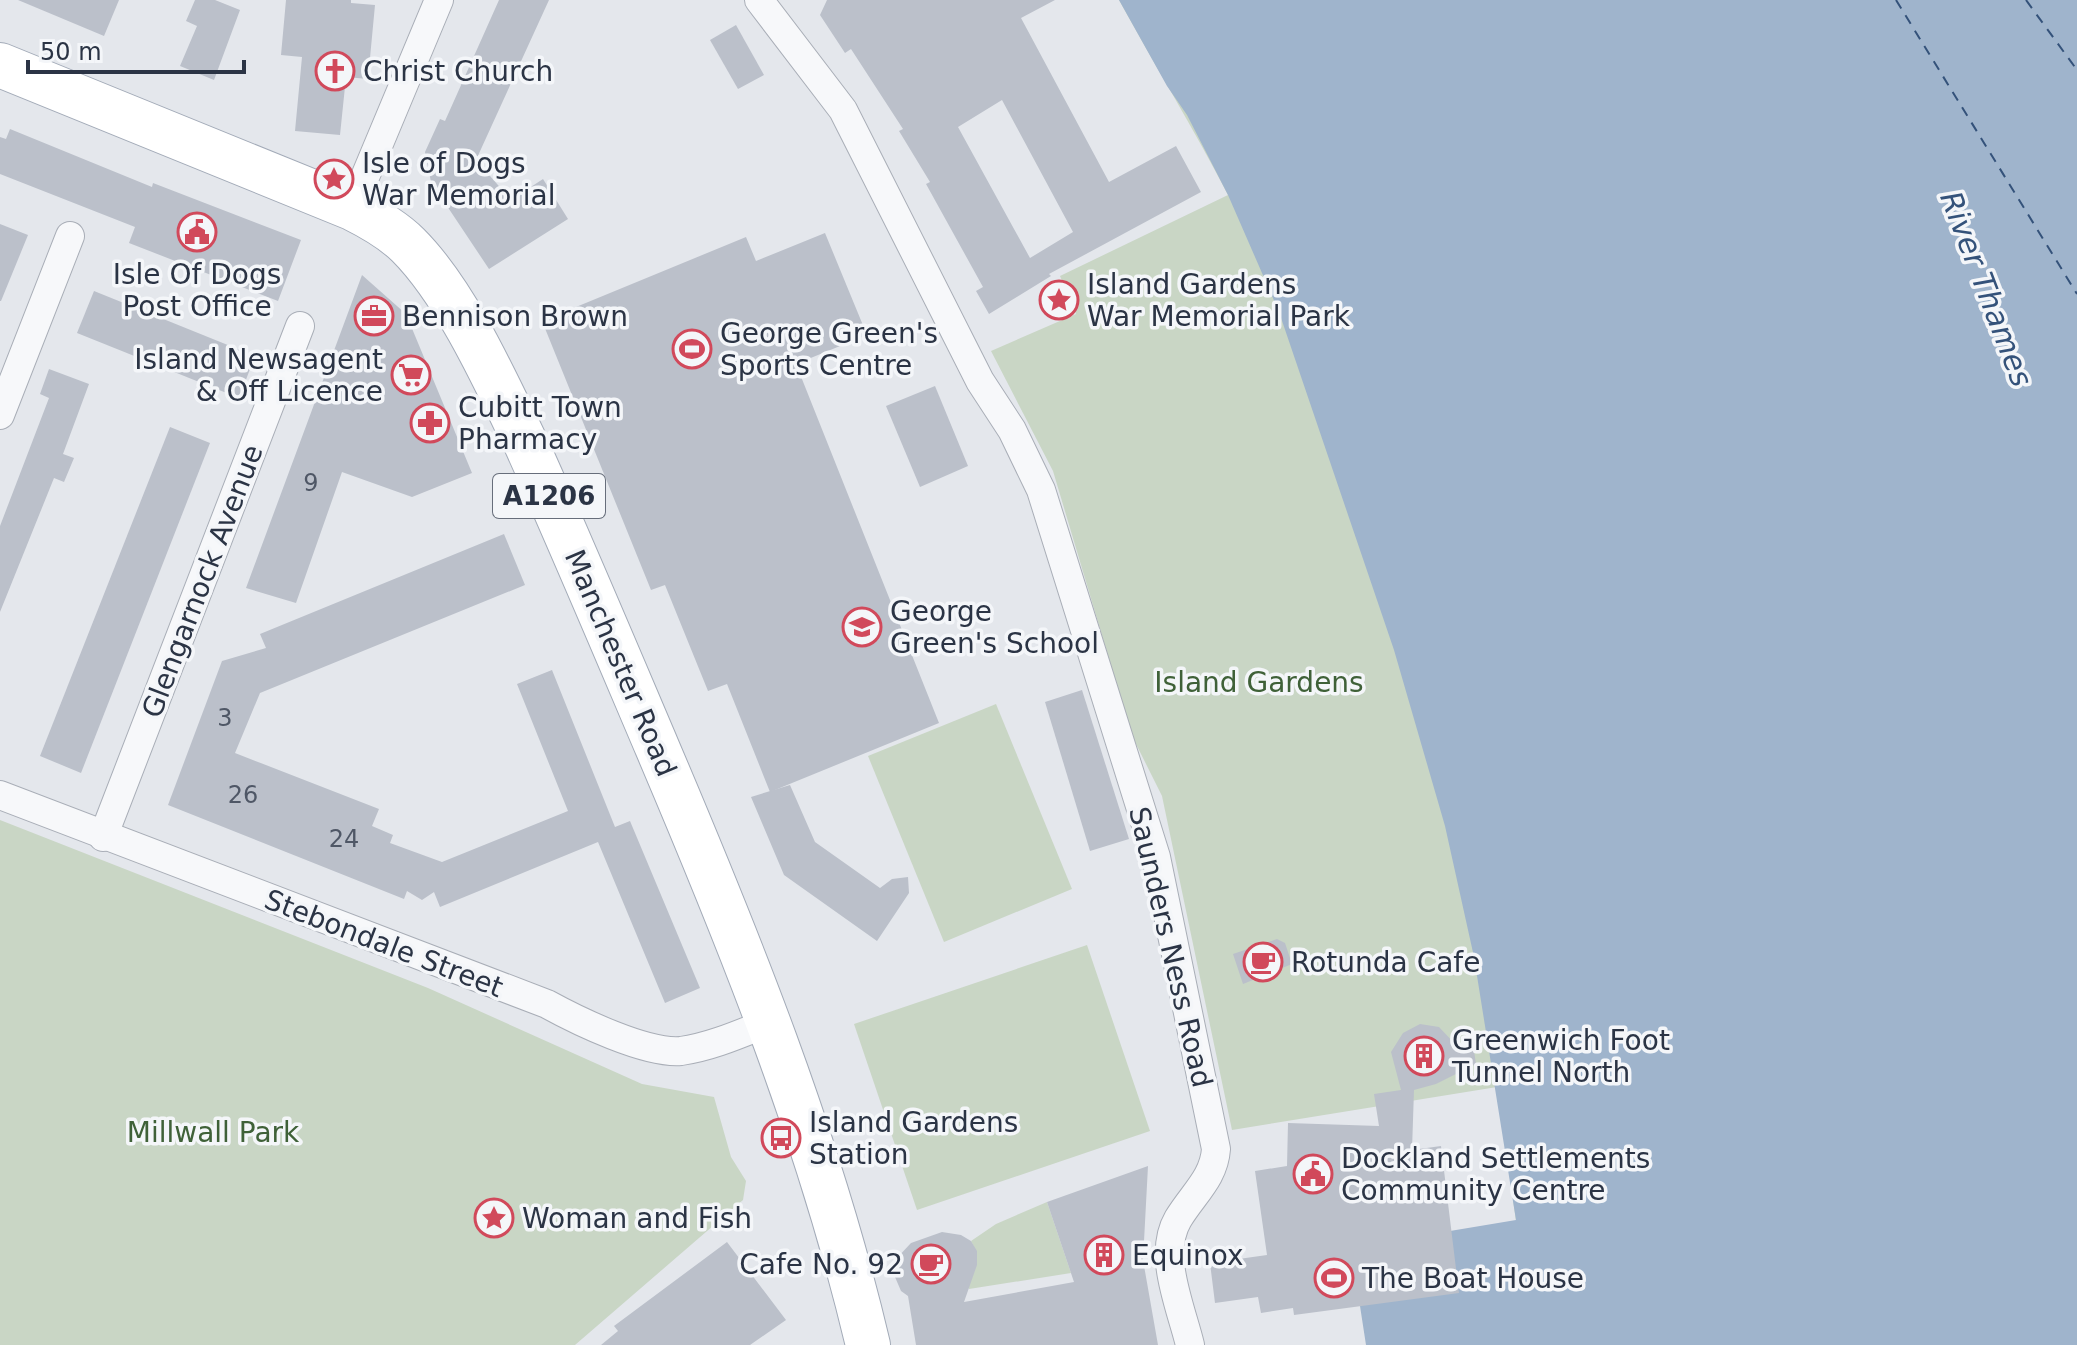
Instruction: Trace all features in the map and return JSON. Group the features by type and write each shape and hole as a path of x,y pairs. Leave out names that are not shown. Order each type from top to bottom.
{"main road":[{"name":"Manchester Road","path":"0,65 352,208 382,223 408,245 431,273 502,393 733,924 770,1022 844,1246 868,1345"}],"street":[{"path":"352,208 439,0"},
{"name":"Saunders Ness Road","path":"759,0 843,110 980,381 1012,430 1041,490 1156,857 1216,1149 1215,1164 1208,1178 1177,1220 1170,1240 1170,1260 1190,1345"},
{"path":"0,415 70,236"},
{"name":"Glengarnock Avenue","path":"103,837 300,326"},
{"name":"Stebondale Street","path":"0,795 103,837 547,1004 593,1029 664,1051 692,1048 770,1022"}],"green space":[{"name":"Island Gardens","path":"1119,0 1227,0 1558,807 1516,1221 1497,1087 1232,1130 1162,796 1132,736 1053,471 991,351 1076,314 1060,276 1228,195"},
{"path":"996,704 1072,889 944,942 868,756"},
{"name":"Millwall Park","path":"0,820 428,988 642,1084 714,1097 731,1157 746,1181 743,1200 575,1345 0,1345"},
{"path":"1087,945 1150,1131 917,1210 854,1024"},
{"path":"1047,1202 1071,1273 969,1289 975,1261 971,1241 996,1224"}],"water":[{"name":"River Thames","path":"1119,0 2077,0 2077,1345 1366,1345 1360,1306 1450,1231 1516,1220 1474,957 1445,826 1394,650 1279,312 1228,195 1187,115 1167,86"}],"building":[{"path":"18,0 119,0 104,36"},
{"path":"195,0 215,0 240,10 214,80 180,66 197,26 186,21"},
{"name":"Christ Church","path":"286,0 351,0 351,3 375,5 368,79 346,77 340,135 295,131 302,57 281,55"},
{"path":"499,0 549,0 476,160 511,200 543,179 568,219 489,269 431,182 425,152 440,119 445,121"},
{"path":"827,0 1055,0 1021,18 1109,182 1176,146 1201,192 1049,274 1051,276 989,314 976,291 983,287 926,184 930,182 899,131 903,129 851,49 845,53 820,15","holes":["1002,100 1073,232 1030,258 958,127"]},
{"path":"736,25 764,75 738,89 710,40"},
{"path":"10,129 152,187 153,183 301,240 278,301 129,243 135,227 0,174 0,137 6,139"},
{"path":"0,224 28,235 1,301 0,301"},
{"path":"825,233 867,335 796,364 939,723 770,792 727,684 708,691 665,585 651,590 542,321 746,237 756,261"},
{"path":"362,275 406,314 472,473 412,497 342,472 296,603 246,588"},
{"path":"94,291 255,356 239,398 77,333"},
{"path":"49,369 89,384 63,454 74,458 64,482 54,478 0,612 0,526 49,398 40,394"},
{"path":"935,386 968,466 920,487 886,406"},
{"path":"170,427 210,443 81,773 40,756"},
{"path":"504,534 525,585 260,693 235,753 379,809 372,826 393,835 390,843 442,862 568,811 517,684 552,670 615,827 630,821 700,988 665,1003 598,842 440,907 434,892 422,900 407,891 404,899 168,805 222,661 266,648 260,634"},
{"path":"1082,690 1129,839 1090,851 1045,702"},
{"path":"790,785 815,842 880,888 892,879 908,877 909,893 877,941 784,875 751,797"},
{"name":"Rotunda Cafe","path":"1277,939 1285,943 1292,964 1243,984 1233,954"},
{"path":"1420,1024 1439,1027 1457,1046 1473,1044 1476,1064 1436,1084 1414,1090 1412,1150 1441,1146 1459,1293 1294,1315 1293,1308 1261,1313 1258,1297 1215,1303 1210,1263 1267,1255 1255,1171 1287,1166 1288,1123 1379,1126 1374,1094 1401,1090 1391,1052 1403,1033"},
{"name":"Equinox","path":"1148,1166 1143,1260 1158,1345 916,1345 908,1296 901,1291 892,1270 896,1259 911,1243 942,1232 961,1235 971,1241 977,1251 977,1265 964,1302 1074,1282 1047,1202"},
{"path":"727,1242 786,1320 750,1345 601,1345 618,1331 614,1326"}],"ferry route":[{"path":"1896,0 2077,294"},
{"path":"2026,0 2077,70"}],"place":[{"name":"Christ Church","path":"335,71"},
{"name":"Isle of Dogs War Memorial","path":"334,179"},
{"name":"Isle Of Dogs Post Office","path":"197,232"},
{"name":"Island Gardens War Memorial Park","path":"1059,300"},
{"name":"Bennison Brown","path":"374,316"},
{"name":"George Green's Sports Centre","path":"692,349"},
{"name":"Island Newsagent & Off Licence","path":"411,375"},
{"name":"Cubitt Town Pharmacy","path":"430,423"},
{"name":"George Green's School","path":"862,627"},
{"name":"Rotunda Cafe","path":"1263,962"},
{"name":"Greenwich Foot Tunnel North","path":"1424,1056"},
{"name":"Island Gardens Station","path":"781,1138"},
{"name":"Dockland Settlements Community Centre","path":"1313,1174"},
{"name":"Woman and Fish","path":"494,1218"},
{"name":"Equinox","path":"1104,1255"},
{"name":"Cafe No. 92","path":"931,1264"},
{"name":"The Boat House","path":"1334,1278"}]}
